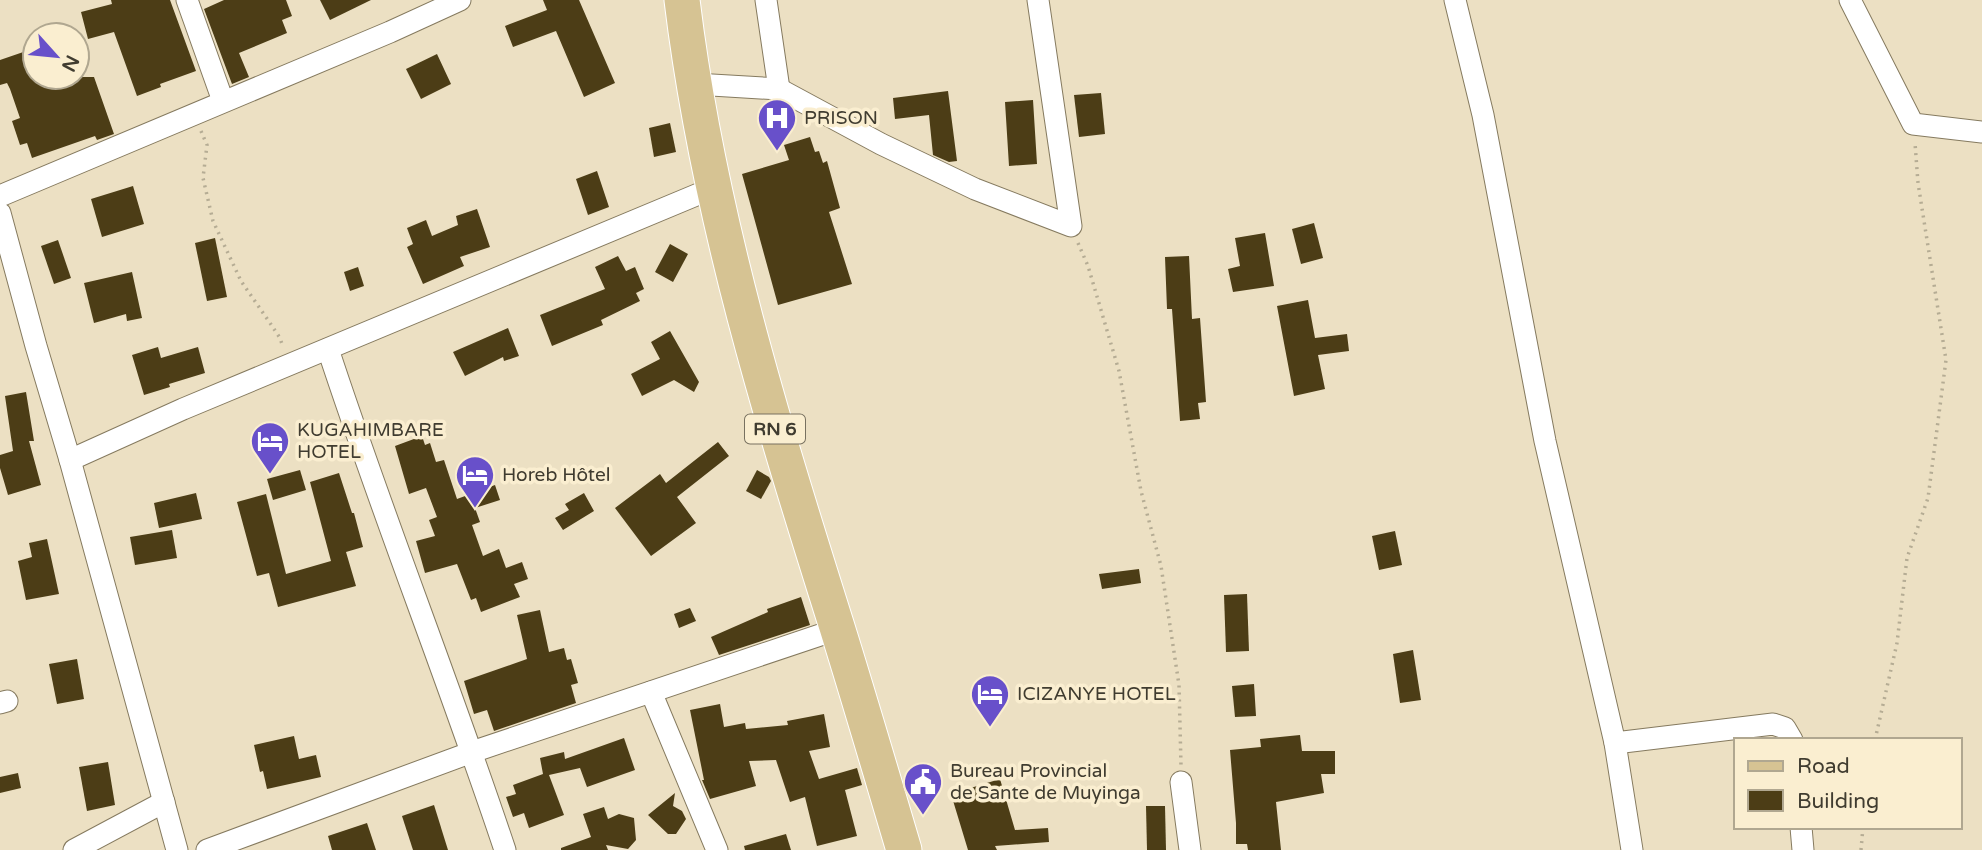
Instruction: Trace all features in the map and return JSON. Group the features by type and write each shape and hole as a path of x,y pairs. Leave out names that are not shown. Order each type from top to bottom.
{"main road":[{"name":"RN 6","path":"682,0 713,188 759,373 904,850"}],"street":[{"path":"187,0 223,101"},
{"path":"0,196 460,0"},
{"path":"766,0 779,89"},
{"path":"695,84 779,89 951,178 1071,226 1038,0"},
{"path":"1455,0 1483,115 1545,441 1615,743 1632,850"},
{"path":"1850,0 1913,124 1982,132"},
{"path":"70,460 183,409 713,188"},
{"path":"0,213 177,850"},
{"path":"328,349 505,850"},
{"path":"207,850 472,752 838,629"},
{"path":"651,692 717,850"},
{"path":"1615,743 1773,724 1785,728 1791,738"},
{"path":"1181,782 1190,850"},
{"path":"74,850 164,802"},
{"path":"1801,829 1803,850"}],"path":[{"path":"193,114 207,145 203,178 214,221 241,281 280,338 288,365"},
{"path":"1875,738 1898,643 1907,558 1928,498 1946,360 1918,183 1913,124"},
{"path":"1071,226 1088,266 1119,371 1141,491 1161,566 1179,685 1181,782"},
{"path":"1861,850 1863,829"}],"building":[{"path":"111,0 170,0 196,71 137,96 114,32 91,38 91,21 83,21 81,12 112,4"},
{"path":"224,0 286,0 292,16 282,20 287,33 239,53 249,77 232,84 204,9"},
{"path":"320,0 371,0 330,20"},
{"path":"543,0 579,0 615,83 584,97 556,31 513,47 505,26 547,10"},
{"path":"21,53 21,91 91,91 91,77 94,77 114,134 97,140 95,136 32,158 27,143 20,145 12,121 20,118 10,89 7,83 0,85 0,60"},
{"path":"437,54 451,84 421,99 406,69"},
{"path":"948,91 957,161 949,162 933,155 929,115 895,119 893,98"},
{"path":"1101,93 1105,134 1079,137 1074,95"},
{"path":"1033,100 1037,164 1009,166 1005,102"},
{"path":"670,123 676,152 654,157 649,128"},
{"path":"810,137 815,152 819,151 823,163 827,161 840,208 829,212 852,284 778,305 742,174 789,160 784,145"},
{"path":"597,171 609,207 588,215 576,179"},
{"path":"133,186 144,224 102,237 91,199"},
{"path":"477,209 490,247 460,257 464,266 423,284 407,247 413,244 407,228 426,220 432,236 458,225 456,216"},
{"path":"1314,223 1323,258 1301,264 1292,229"},
{"path":"1265,233 1274,286 1233,292 1228,269 1240,266 1235,238"},
{"path":"215,238 227,297 207,301 195,243"},
{"path":"58,240 71,278 54,284 41,246"},
{"path":"670,244 688,254 673,282 655,272"},
{"path":"618,256 626,271 635,267 644,289 636,293 640,301 601,320 603,325 552,346 540,315 605,289 595,267"},
{"path":"1189,256 1192,319 1200,318 1206,402 1198,403 1200,419 1180,421 1172,309 1167,309 1165,257"},
{"path":"358,267 364,286 350,291 344,272"},
{"path":"132,272 142,318 127,321 126,314 94,323 84,283"},
{"path":"1308,300 1315,338 1347,334 1349,351 1318,355 1325,389 1294,396 1277,306"},
{"path":"508,328 519,356 504,361 503,357 465,376 453,352"},
{"path":"670,331 699,382 694,392 674,380 642,396 631,374 660,359 651,342"},
{"path":"158,347 161,358 198,347 205,373 144,395 132,355"},
{"path":"26,392 34,441 29,441 41,485 8,495 0,468 0,455 13,451 5,396"},
{"path":"422,436 425,445 430,443 436,462 444,460 457,499 495,485 500,500 475,508 480,522 472,525 483,556 499,549 506,568 522,562 528,579 514,584 520,597 481,612 476,598 471,600 457,564 425,573 416,541 435,536 429,520 437,517 426,488 409,494 395,446"},
{"path":"718,442 729,456 677,497 696,523 651,556 615,508 660,474 666,483"},
{"path":"300,470 306,490 273,500 267,479"},
{"path":"757,470 771,481 761,499 746,491"},
{"path":"339,473 363,547 346,552 356,586 278,607 269,573 257,576 237,502 266,494 286,574 331,561 310,482"},
{"path":"196,493 202,519 159,528 154,503"},
{"path":"584,493 594,511 563,530 555,518 569,510 565,504"},
{"path":"172,530 177,558 135,565 130,537"},
{"path":"1395,531 1402,565 1379,570 1372,536"},
{"path":"47,539 59,594 26,600 18,561 32,557 29,543"},
{"path":"1139,569 1141,583 1102,589 1099,574"},
{"path":"1247,594 1249,651 1226,652 1224,595"},
{"path":"801,597 810,625 719,655 711,637 768,612 767,609"},
{"path":"690,608 696,621 679,628 674,614"},
{"path":"540,610 549,652 564,648 567,660 571,659 578,683 571,685 576,703 494,731 487,710 474,714 464,681 527,659 517,615"},
{"path":"1413,650 1421,700 1400,703 1393,654"},
{"path":"77,659 84,699 57,704 49,664"},
{"path":"1254,684 1256,716 1235,717 1232,686"},
{"path":"720,704 724,727 745,723 746,729 788,725 787,721 824,714 830,747 809,751 819,779 857,768 862,785 845,790 857,836 817,846 805,797 790,802 776,760 749,761 756,786 710,799 702,780 690,710"},
{"path":"1300,735 1302,751 1335,751 1335,774 1321,774 1324,793 1276,802 1281,850 1248,850 1247,844 1236,844 1230,750 1261,747 1260,739"},
{"path":"294,736 299,759 316,755 321,777 267,789 254,745"},
{"path":"624,738 635,770 587,787 580,768 549,775 564,815 529,828 524,813 513,817 506,797 516,794 513,785 543,774 540,758 564,752 565,759"},
{"path":"108,762 115,805 87,811 79,767"},
{"path":"18,773 21,788 0,793 0,777"},
{"path":"1000,779 1015,830 1048,828 1049,842 995,846 997,850 968,850 951,794"},
{"path":"675,793 673,806 682,811 686,819 676,834 668,834 648,815"},
{"path":"434,805 448,850 413,850 402,816"},
{"path":"1146,806 1165,806 1166,850 1147,850"},
{"path":"604,807 608,819 619,814 634,818 636,840 628,849 606,845 608,850 561,850 591,837 583,814"},
{"path":"367,823 376,850 332,850 328,836"},
{"path":"786,834 791,850 745,850 744,846"}],"place":[{"name":"PRISON","path":"777,152"},
{"name":"KUGAHIMBARE HOTEL","path":"270,475"},
{"name":"Horeb Hôtel","path":"475,509"},
{"name":"ICIZANYE HOTEL","path":"990,728"},
{"name":"Bureau Provincial de Sante de Muyinga","path":"923,816"}]}
